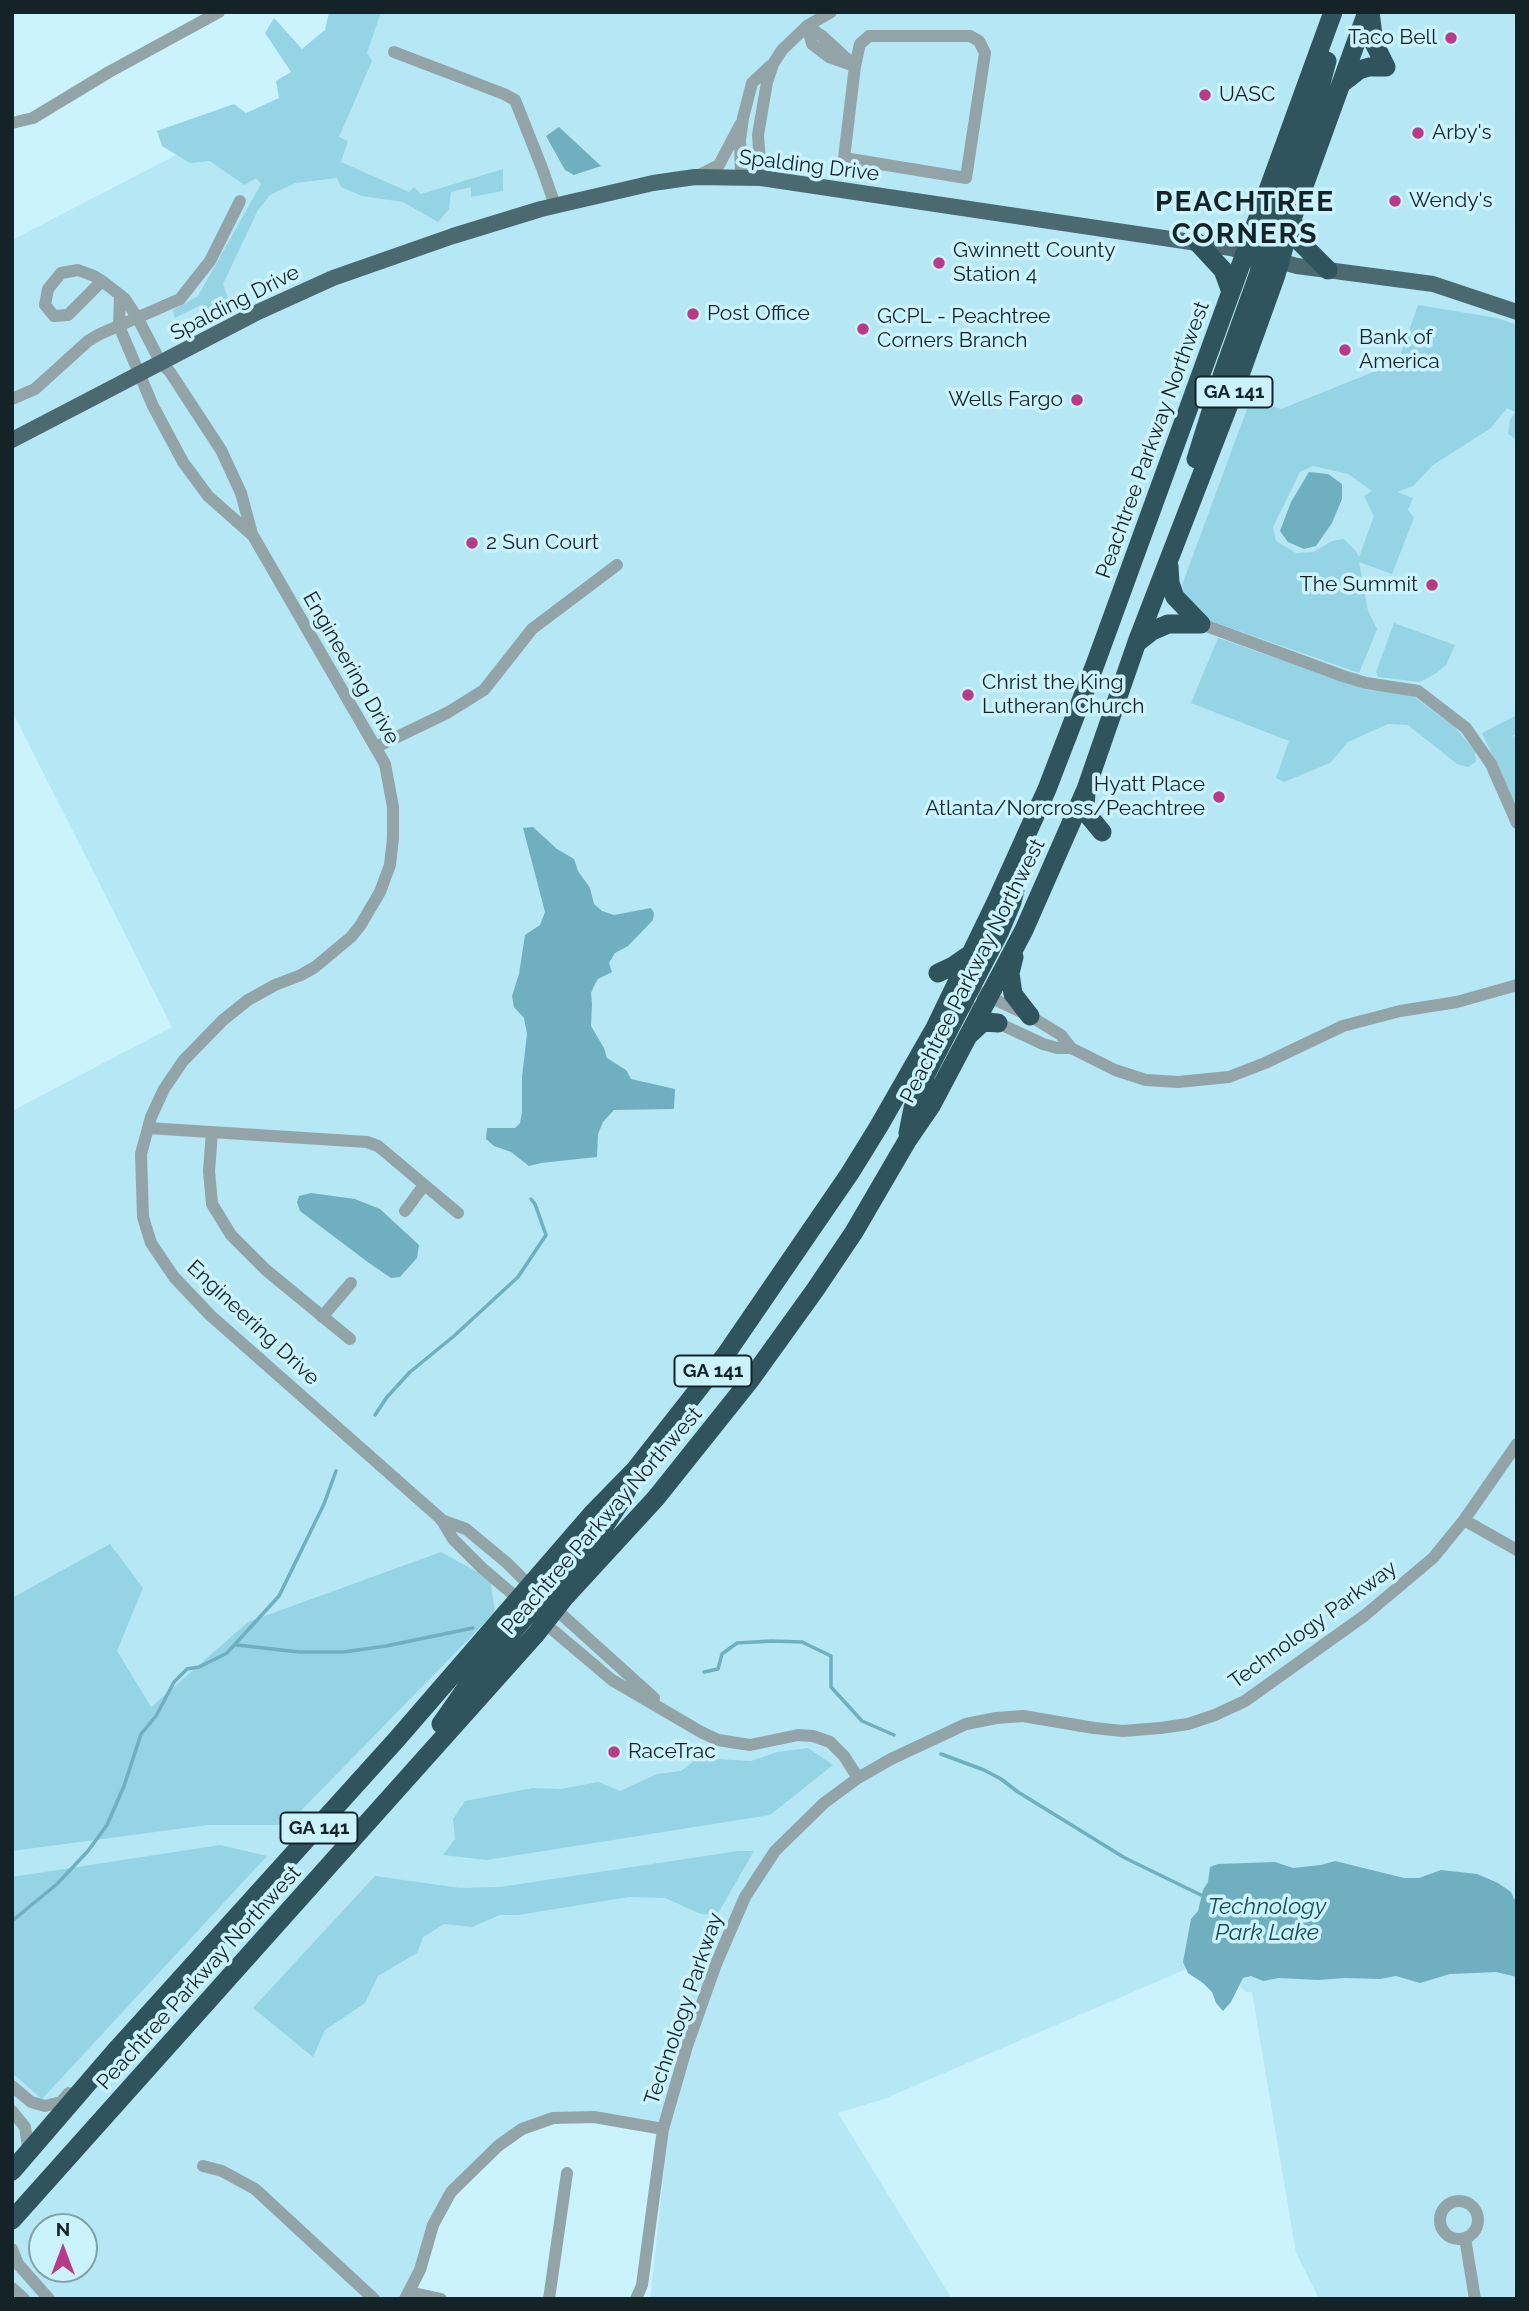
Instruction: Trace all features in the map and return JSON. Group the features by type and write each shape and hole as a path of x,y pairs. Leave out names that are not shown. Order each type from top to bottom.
{"highway":[{"name":"Peachtree Parkway Northwest","path":"13,2223 431,1751 537,1604 592,1514 634,1471 726,1354 850,1173 918,1060 1024,930 1086,789 1137,642 1236,386 1263,256 1333,12"},
{"name":"Peachtree Parkway Northwest","path":"12,2171 118,2048 297,1852 537,1604 656,1498 751,1379 854,1232 906,1141 931,1106 969,1035 968,996 972,951 1022,845 1080,706 1231,292 1292,219 1368,12"},
{"path":"1341,84 1359,70 1385,67 1374,43 1368,12"},
{"path":"1292,219 1301,243 1328,270"},
{"path":"1198,243 1223,270 1231,292"},
{"path":"1169,561 1168,573 1172,591 1200,624"},
{"path":"1137,642 1168,624 1200,624"},
{"path":"1062,848 1080,835 1102,832 1088,815 1086,789"},
{"path":"906,1141 918,1091 968,996 1012,902 1022,845"},
{"path":"1024,930 1012,963 1010,982 1013,994 1030,1016"},
{"path":"938,972 953,966 972,951"},
{"path":"969,1035 983,1022 998,1023"}],"main road":[{"name":"Spalding Drive","path":"12,440 258,312 333,278 453,236 555,205 653,183 695,177 761,178 1198,243 1328,270 1433,284 1517,312"}],"street":[{"path":"12,123 33,118 109,72 219,12"},
{"path":"761,178 758,135 767,82 773,64 782,50 807,26 831,12"},
{"path":"807,26 855,66"},
{"path":"869,36 970,36 979,41 985,53 966,178 844,158 855,66 860,44 869,36"},
{"path":"394,52 515,100 555,205"},
{"path":"741,177 740,140 752,83 773,64"},
{"path":"695,177 719,165 743,118"},
{"path":"12,399 35,389 88,341 180,299 209,261 240,201"},
{"path":"78,270 102,281 68,315 54,316 45,304 48,289 61,273 78,270"},
{"name":"Engineering Drive","path":"102,281 120,295 137,317 161,363 170,372 221,450 241,493 252,534 385,764 390,787 393,838 390,865 370,910 351,937 315,967 248,1000 207,1035 183,1061 164,1089 141,1154 143,1217 151,1243 174,1277 210,1315 440,1520 462,1548 537,1604 670,1713"},
{"path":"119,326 120,295"},
{"name":"Engineering Drive","path":"119,326 153,406 183,462 208,496 252,534"},
{"path":"376,747 447,713 484,690 532,629 617,565"},
{"path":"1200,624 1343,676 1418,691 1466,728 1491,764 1517,823"},
{"path":"968,996 1030,1016 1060,1035 1071,1048 1115,1070 1138,1078 1178,1082 1229,1077 1250,1070 1343,1026 1400,1011 1457,1002 1517,985"},
{"path":"968,996 998,1023 1043,1044 1071,1048"},
{"path":"148,1128 368,1142 378,1146 457,1213"},
{"path":"212,1132 209,1171 212,1204 231,1235 266,1270 350,1339"},
{"path":"405,1212 424,1185"},
{"path":"322,1317 351,1283"},
{"name":"Technology Parkway","path":"636,2299 642,2285 663,2129 687,2046 716,1964 746,1897 775,1851 824,1803 891,1759 966,1724 1023,1716 1123,1731 1176,1726 1215,1715 1245,1701 1364,1616 1433,1558 1464,1520 1517,1444"},
{"name":"Engineering Drive","path":"440,1520 466,1529 507,1563 537,1604 612,1679 701,1732 732,1744 750,1745 798,1735 813,1736 830,1742 844,1756 858,1779"},
{"path":"1464,1520 1517,1550"},
{"path":"12,2086 31,2102 53,2106 61,2102 90,2071 118,2048"},
{"path":"12,2111 25,2127 29,2153"},
{"path":"441,2299 407,2295 420,2270 433,2225 451,2192 498,2146 522,2129 553,2118 594,2117 663,2129"},
{"path":"203,2166 222,2171 255,2189 374,2299"},
{"path":"549,2299 567,2173"},
{"path":"1465,2238 1475,2299"},
{"path":"12,2249 18,2264 49,2299"},
{"path":"642,2285 650,2299"},
{"path":"12,2288 24,2299"}],"shaded area":[{"path":"329,12 381,12 367,53 372,61 339,137 348,141 341,162 409,192 414,187 421,194 503,169 503,191 471,197 471,187 451,192 449,209 438,222 403,202 362,196 341,187 337,178 295,183 270,195 258,210 223,284 231,306 208,314 201,305 175,318 173,310 198,296 261,184 256,178 244,185 210,161 190,163 162,146 157,131 234,104 246,113 279,98 276,81 291,72 265,33 274,18 302,49 325,30"},
{"path":"346,12 1517,12 1517,2299 1319,2299 1296,2253 1252,1992 1246,1992 1212,1958 884,2099 838,2113 952,2299 650,2299 669,2126 592,2115 520,2123 443,2200 412,2299 12,2299 12,1111 172,1027 12,711 12,240 319,81"},
{"path":"1418,305 1497,318 1517,325 1517,440 1508,434 1510,420 1515,412 1507,408 1491,428 1433,465 1413,486 1397,492 1413,498 1408,510 1414,518 1392,574 1359,562 1368,611 1377,629 1359,673 1211,621 1189,609 1182,585 1250,401 1256,400 1281,409 1398,362","holes":["1313,466 1348,474 1372,491 1364,496 1374,516 1359,557 1344,539 1332,541 1313,552 1296,553 1276,541 1273,527 1300,472"]},
{"path":"1394,623 1455,645 1446,665 1420,682 1378,677 1376,672"},
{"path":"1218,638 1367,690 1410,694 1455,727 1475,751 1476,762 1468,767 1457,764 1408,725 1388,724 1348,742 1330,763 1284,782 1276,778 1289,741 1191,703"},
{"path":"1517,715 1517,733 1512,736 1517,737 1517,807 1482,733"},
{"path":"110,1544 143,1588 117,1651 151,1707 248,1622 441,1552 490,1579 495,1612 287,1825 208,1825 12,1851 12,1598"},
{"path":"808,1748 833,1765 770,1815 487,1860 443,1855 455,1839 453,1819 465,1801 533,1788 561,1789 598,1782 620,1791 657,1774 681,1771 698,1758 751,1761 777,1752"},
{"path":"220,1845 267,1856 42,2099 12,2073 12,1877"},
{"path":"738,1851 754,1851 717,1915 701,1914 665,1898 629,1897 518,1915 500,1915 472,1927 444,1924 423,1937 417,1953 378,1976 365,2003 325,2030 313,2057 253,2008 375,1876 460,1888 500,1887"}],"water":[{"path":"559,127 601,166 574,175 565,170 546,136"},
{"path":"1309,472 1328,474 1342,484 1342,499 1332,523 1316,546 1304,549 1288,542 1280,531 1291,502"},
{"path":"533,827 557,849 574,859 578,871 590,888 594,904 602,911 614,915 651,908 654,913 653,920 628,946 615,953 609,963 612,972 598,979 595,984 591,993 591,1026 607,1058 626,1070 631,1079 675,1089 674,1109 614,1110 603,1122 598,1134 597,1157 529,1166 511,1152 494,1146 486,1139 487,1128 515,1128 520,1123 522,1112 522,1077 527,1034 524,1018 514,1007 512,996 519,974 525,935 540,925 545,912 523,828"},
{"path":"311,1193 355,1199 380,1209 419,1245 417,1258 400,1277 391,1278 300,1211 297,1202 299,1196"},
{"name":"Technology Park Lake","path":"1335,1861 1404,1878 1419,1878 1441,1870 1477,1874 1498,1883 1517,1900 1517,1977 1496,1972 1450,1974 1420,1983 1396,1976 1380,1979 1279,1978 1263,1981 1251,1976 1243,1978 1231,2002 1223,2011 1212,1992 1188,1973 1183,1962 1191,1919 1198,1911 1210,1867 1218,1864 1275,1862 1293,1868"}],"waterway":[{"path":"375,1415 410,1372 518,1277 546,1235 531,1199"},
{"path":"12,1921 57,1884 88,1851 107,1825 124,1786 141,1734 156,1716 174,1682 187,1669 199,1667 227,1653 279,1596 324,1504 336,1471"},
{"path":"237,1645 299,1652 343,1652 473,1628"},
{"path":"704,1672 718,1669 722,1654 737,1643 802,1642 831,1656 831,1687 862,1721 894,1735"},
{"path":"941,1754 1001,1779 1125,1858 1201,1895"}],"place":[{"name":"Taco Bell","path":"1451,38"},
{"name":"UASC","path":"1205,95"},
{"name":"Arby's","path":"1418,133"},
{"name":"Wendy's","path":"1395,201"},
{"name":"Gwinnett County Station 4","path":"939,263"},
{"name":"Post Office","path":"693,314"},
{"name":"GCPL - Peachtree Corners Branch","path":"863,329"},
{"name":"Bank of America","path":"1345,350"},
{"name":"Wells Fargo","path":"1077,400"},
{"name":"2 Sun Court","path":"472,543"},
{"name":"The Summit","path":"1432,585"},
{"name":"Christ the King Lutheran Church","path":"968,695"},
{"name":"Hyatt Place Atlanta/Norcross/Peachtree","path":"1219,797"},
{"name":"RaceTrac","path":"614,1752"}],"district":[{"name":"PEACHTREE CORNERS","path":"1245,219"}]}
